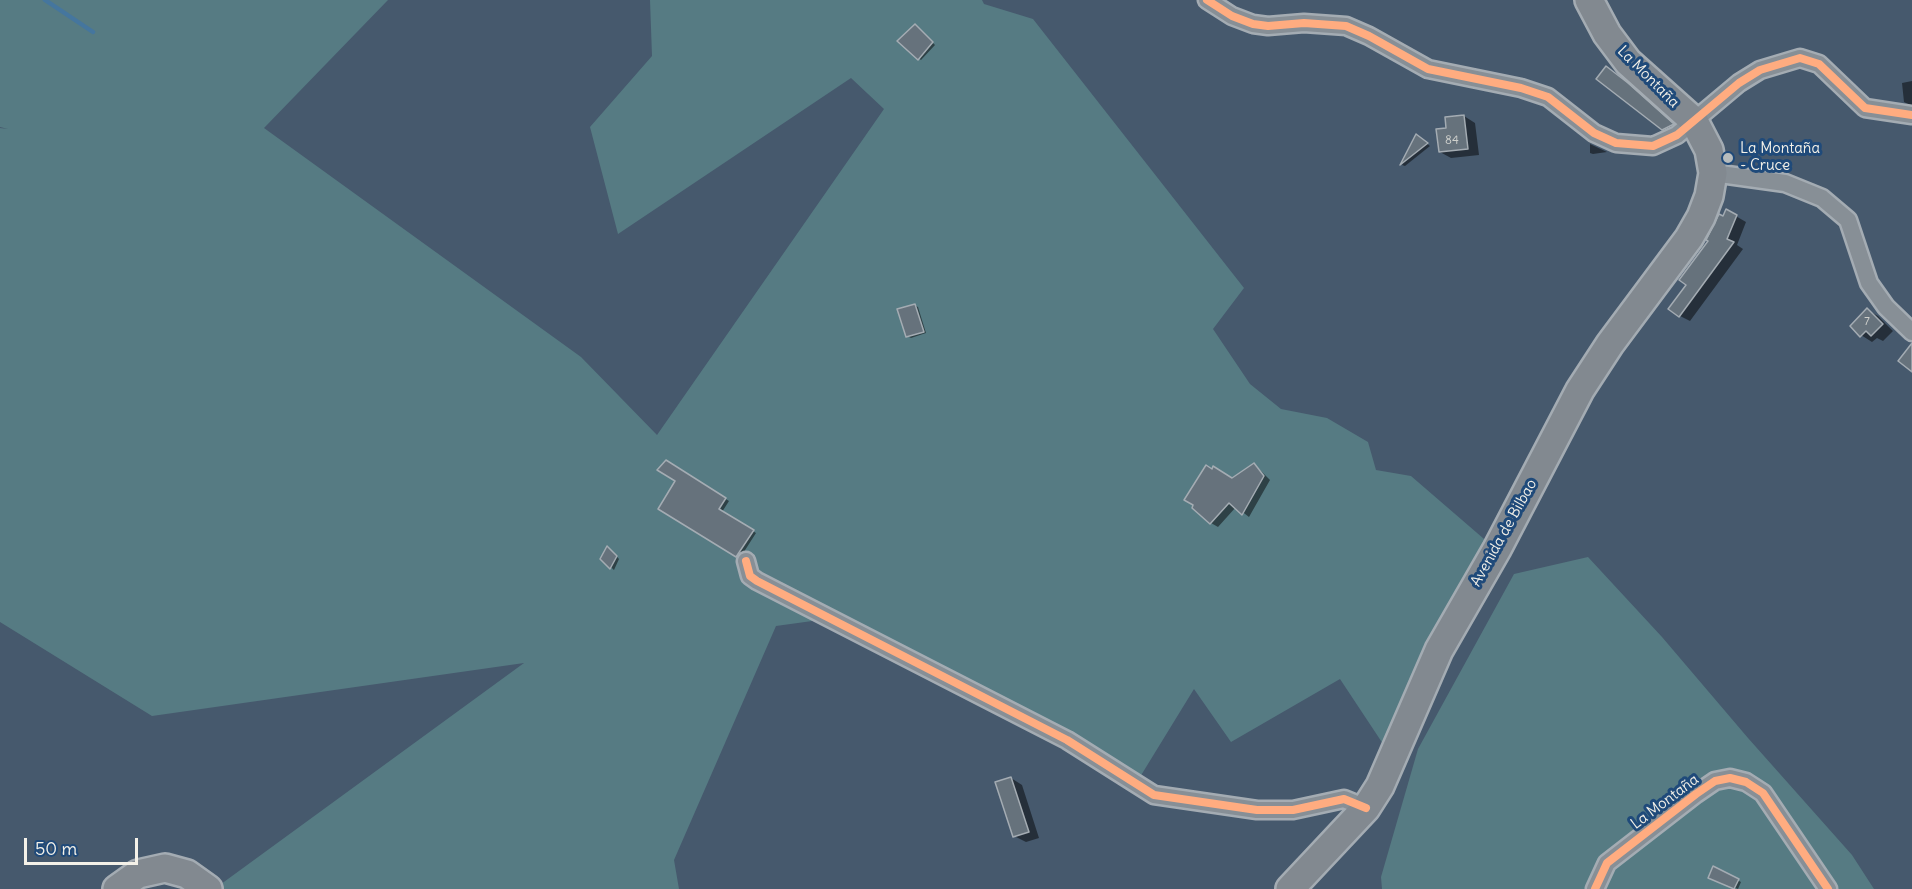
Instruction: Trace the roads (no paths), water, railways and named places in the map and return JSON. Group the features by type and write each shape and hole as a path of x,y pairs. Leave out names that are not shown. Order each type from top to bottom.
{"highway":[{"name":"La Montaña","path":"1588,0 1607,34 1628,62 1694,121 1709,150 1713,173"},
{"name":"Avenida de Bilbao","path":"1290,889 1366,808 1380,786 1439,650 1497,549 1580,390 1622,327 1689,238 1701,217 1709,196 1713,173"},
{"path":"117,889 138,874 165,868 187,874 208,889"}],"street":[{"path":"1208,0 1232,16 1253,24 1268,26 1304,23 1346,26 1369,36 1428,69 1521,88 1548,97 1594,133 1616,143 1653,146 1677,135 1739,83 1760,70 1800,58 1819,64 1865,108 1912,115"},
{"path":"1713,173 1785,183 1822,198 1848,220 1869,283 1886,307 1912,332"},
{"path":"746,561 750,576 756,581 1067,740 1154,795 1257,810 1293,810 1344,799 1366,808"},
{"name":"La Montaña","path":"1595,889 1607,863 1696,794 1715,781 1730,778 1746,782 1763,793 1828,889"}],"waterway":[{"path":"45,0 93,32"}],"place":[{"name":"La Montaña - Cruce","path":"1728,158"}]}
